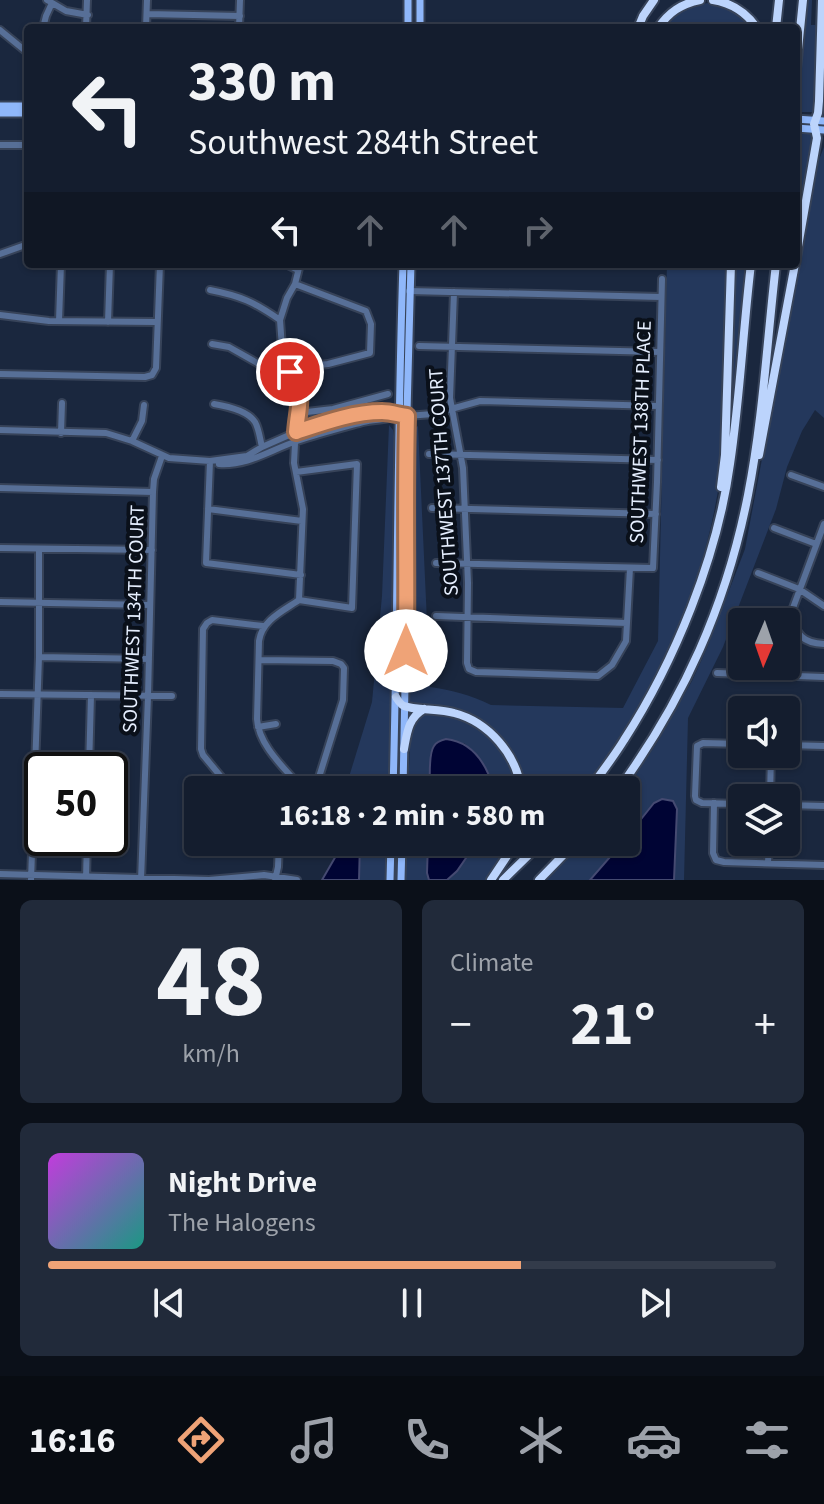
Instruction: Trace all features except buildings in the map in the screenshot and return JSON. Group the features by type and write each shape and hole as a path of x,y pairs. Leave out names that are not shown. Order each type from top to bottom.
{"highway":[{"path":"640,24 654,0"},
{"path":"661,24 673,10 700,0"},
{"path":"713,0 738,9 753,24"},
{"path":"776,24 779,0"},
{"path":"800,30 803,0"},
{"path":"800,239 819,125 822,0"},
{"path":"819,95 824,105"},
{"path":"815,157 824,143"},
{"path":"717,526 725,455 731,268"},
{"path":"599,776 656,687 679,638 717,526 730,466 751,268"},
{"path":"628,776 681,691 704,642 739,537 753,470 776,268"},
{"path":"753,470 761,452 795,268"},
{"path":"396,697 405,706 454,712 471,719 495,737 511,757 518,776"},
{"path":"404,749 413,717 425,708"},
{"path":"491,880 507,856"},
{"path":"503,880 528,856"},
{"path":"539,880 562,856"}],"main road":[{"path":"408,0 408,24"},
{"path":"420,0 420,24"},
{"path":"0,106 24,110"},
{"path":"0,113 24,110"},
{"path":"393,776 406,291 403,268"},
{"path":"406,291 410,268"},
{"path":"403,415 407,582 403,776"},
{"path":"390,880 391,856"},
{"path":"401,880 402,856"}],"street":[{"path":"87,0 87,24"},
{"path":"146,24 147,0"},
{"path":"239,24 240,0"},
{"path":"44,24 50,2 66,11 88,15"},
{"path":"147,14 240,16"},
{"path":"0,30 24,49"},
{"path":"0,145 24,145"},
{"path":"0,254 24,245"},
{"path":"59,321 61,268"},
{"path":"108,322 110,268"},
{"path":"0,374 149,376 154,373 160,268"},
{"path":"299,268 280,320 282,348 298,385 301,402 294,463 303,509 299,600"},
{"name":"SOUTHWEST 138TH PLACE","path":"630,568 653,568 662,279"},
{"path":"212,344 229,347 266,368 290,372 370,353 371,324 366,311 295,284"},
{"path":"210,290 256,303 280,320"},
{"path":"406,291 661,297"},
{"name":"SOUTHWEST 137TH COURT","path":"454,292 450,398 462,455 469,669 476,672 598,676 612,665 626,641 627,623"},
{"path":"0,315 59,321 157,322"},
{"path":"419,346 660,352"},
{"path":"298,413 333,409 388,394"},
{"path":"0,430 106,433 132,441 162,456 231,464 250,460 296,432 362,414 385,412 403,415 452,410 480,401 658,406"},
{"path":"61,433 62,403"},
{"path":"214,404 227,406 252,418 264,450"},
{"path":"132,441 142,421 144,405"},
{"path":"264,450 374,419 403,415"},
{"path":"429,454 658,460"},
{"name":"SOUTHWEST 134TH COURT","path":"141,879 153,492 162,456"},
{"path":"210,461 206,563 301,575"},
{"path":"292,776 265,743 258,727 260,634 263,626 299,600 352,608 357,464 296,472"},
{"path":"791,475 824,487"},
{"path":"0,488 153,492"},
{"path":"432,508 656,514"},
{"path":"208,509 302,521"},
{"path":"793,608 824,524"},
{"path":"774,528 816,544"},
{"path":"0,548 152,550"},
{"path":"31,877 39,657 39,549"},
{"path":"436,563 630,568 627,623 436,616"},
{"path":"758,573 799,589 824,606"},
{"path":"0,602 150,605"},
{"path":"221,776 201,751 203,629 210,621 220,620 263,626"},
{"path":"800,636 815,644 824,644"},
{"path":"39,657 149,659"},
{"path":"259,660 333,661 343,666 344,697 319,776"},
{"path":"717,673 728,674"},
{"path":"800,676 824,677"},
{"path":"0,694 172,696"},
{"path":"89,752 91,695"},
{"path":"258,727 276,724"},
{"path":"728,744 703,743 697,746 695,796 702,803 728,804"},
{"path":"800,745 824,746"},
{"path":"714,803 713,853 716,860 824,865"},
{"path":"800,805 824,806"},
{"path":"86,878 87,856"},
{"path":"276,878 278,856"},
{"path":"768,856 768,863"},
{"path":"0,874 297,880"}],"shaded area":[{"path":"808,0 812,0 811,25 818,29 816,112 800,112 800,75"},
{"path":"708,3 721,6 733,11 748,24 665,24 693,6"},
{"path":"800,133 815,134 800,223"},
{"path":"824,147 824,418 815,410 802,431 738,608 728,608 728,634 723,647 688,718 684,880 674,880 677,809 640,830 640,776 635,776 692,681 745,549 818,162"},
{"path":"667,268 729,268 724,444 707,543 693,587 657,673 592,776 520,776 519,770 479,722 408,703 410,435 418,426 430,687 461,693 491,705 623,708 658,641"},
{"path":"733,268 745,268 729,430"},
{"path":"389,425 395,442 388,776 349,776 372,702 382,596"},
{"path":"437,712 480,730 499,748 514,776 489,776 464,743 431,754 430,776 409,776 411,725 423,713"},
{"path":"446,739 464,745 478,756 489,776 430,776 432,750 436,743"},
{"path":"662,799 673,801 677,809 674,880 590,880 611,856 640,856 640,820 654,803"},
{"path":"336,856 360,856 359,880 322,880"},
{"path":"360,856 386,856 385,880 359,880"},
{"path":"406,856 428,856 429,880 405,880"},
{"path":"428,856 467,856 447,880 429,880"},
{"path":"467,856 503,856 486,880 447,880"},
{"path":"570,856 611,856 590,880 547,880"}],"route":[{"path":"290,372 298,385 301,402 296,432 362,414 385,412 407,416 406,651"}]}
